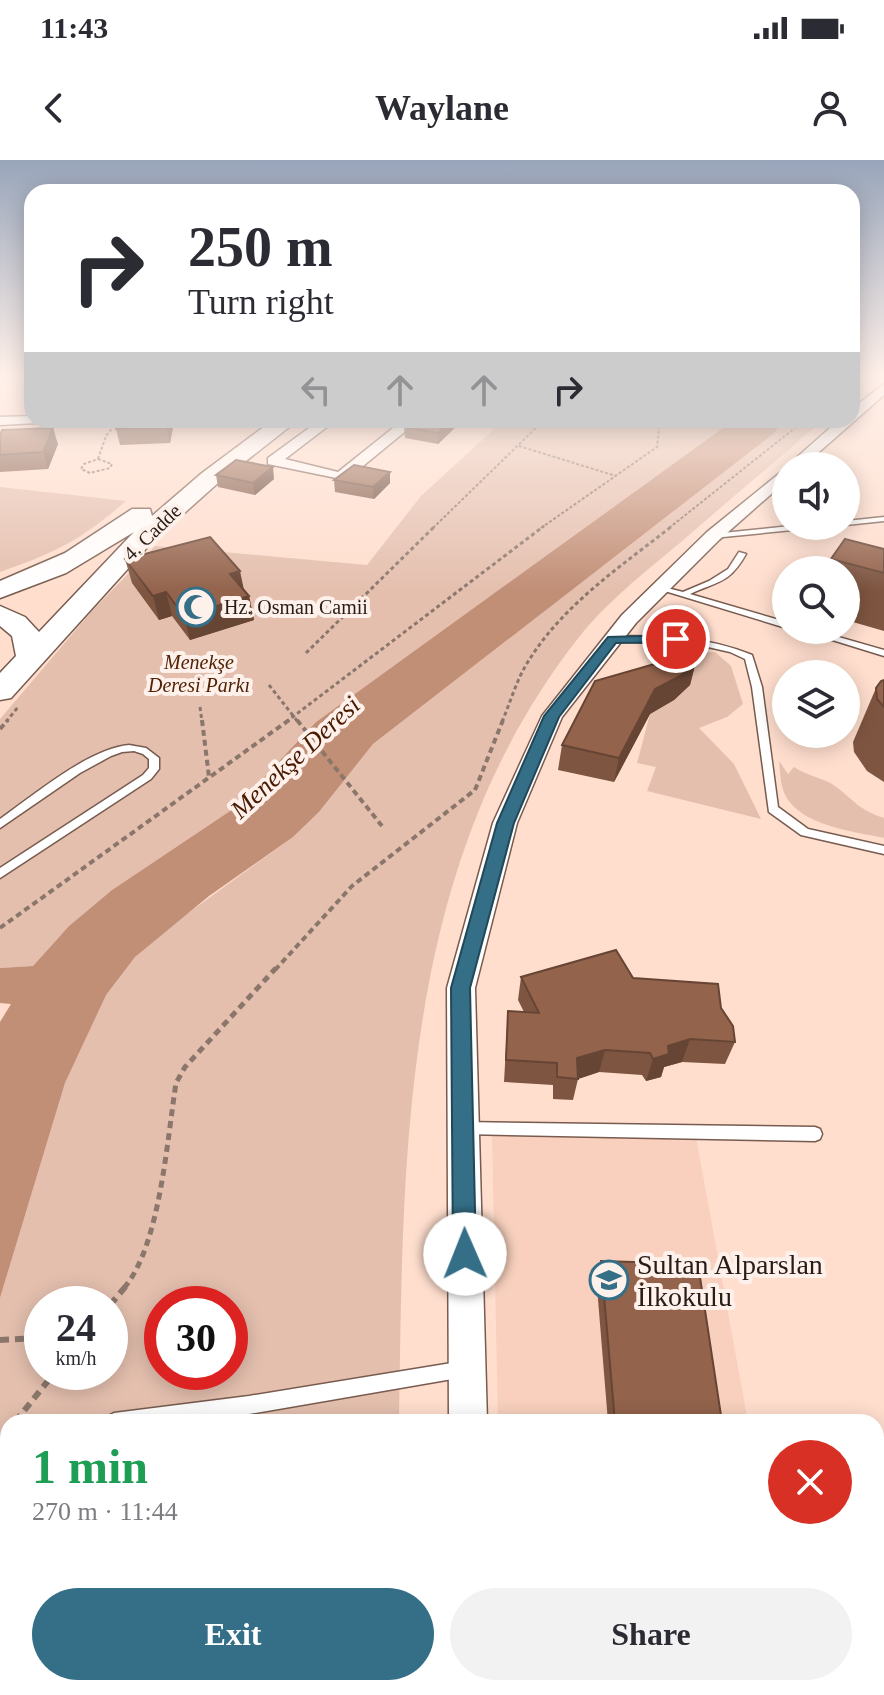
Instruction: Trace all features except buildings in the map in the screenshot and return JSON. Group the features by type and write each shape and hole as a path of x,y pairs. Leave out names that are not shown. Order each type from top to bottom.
{"main road":[{"name":"4. Cadde","path":"0,590 72,561 114,536 225,448"},
{"name":"4. Cadde","path":"2,692 144,536 210,478 250,448"},
{"path":"0,615 19,624 30,638 31,659"}],"street":[{"path":"291,448 273,461 341,477 378,448"},
{"path":"468,1414 461,988 505,823 552,716 612,639 713,536 772,485"}],"lane":[{"path":"860,522 884,519"},
{"path":"713,536 772,530"},
{"path":"685,596 687,592 724,579 735,569 742,554"},
{"path":"659,588 772,621"},
{"path":"612,639 676,639 725,645 749,657 757,687 773,809 805,832 884,850"},
{"path":"853,644 884,653"},
{"path":"0,824 112,752 136,748 148,751 154,758 154,769 147,777 0,874"},
{"path":"463,1128 815,1134"},
{"path":"178,1414 467,1369"}],"path":[{"path":"98,459 102,448"},
{"path":"306,653 515,448"},
{"path":"526,448 616,476"},
{"path":"0,928 209,777 509,551 656,448"},
{"path":"126,1286 137,1273 150,1240 176,1083 185,1067 352,886 475,790 524,668 548,632 578,601 770,448"},
{"path":"98,459 108,460 112,464 110,468 90,473 81,469 84,464 98,459"},
{"path":"269,685 382,826"},
{"path":"200,707 209,777"},
{"path":"0,1340 24,1339"},
{"path":"21,1414 41,1390"}],"shaded area":[{"name":"Sultan Alparslan İlkokulu","path":"492,1134 696,1137 747,1414 498,1414"}],"green space":[{"name":"Menekşe Deresi Parkı","path":"474,448 696,448 316,722 236,807 112,890 69,926 33,966 0,968 0,719 91,612 155,546 367,565 421,496"},
{"path":"754,448 791,448 786,452 772,452 772,464 626,589 587,627 518,728 475,820 444,916 423,1015 411,1116 404,1218 399,1414 0,1414 0,1298 65,1083 106,994 135,957 169,927 293,837 319,812 373,744"},
{"path":"0,487 126,501 67,544 0,572"},
{"path":"715,652 731,666 743,704 727,717 699,728 734,764 761,819 647,791 656,767 637,763 650,714 674,700 685,653"},
{"path":"779,761 788,774 794,767 827,781 863,808 884,818 884,838 824,824 797,810 782,786"}],"water":[{"name":"Menekşe Deresi","path":"696,448 755,448 373,744 319,812 293,837 209,896 135,957 106,995 65,1083 0,1298 0,1022 11,1004 0,1003 0,968 33,966 69,926 112,890 236,807 316,722"}],"place":[{"name":"Hz. Osman Camii","path":"196,607"},
{"name":"Sultan Alparslan İlkokulu","path":"609,1280"}],"route":[{"path":"465,1254 461,988 505,823 552,716 612,639 676,639"}]}
